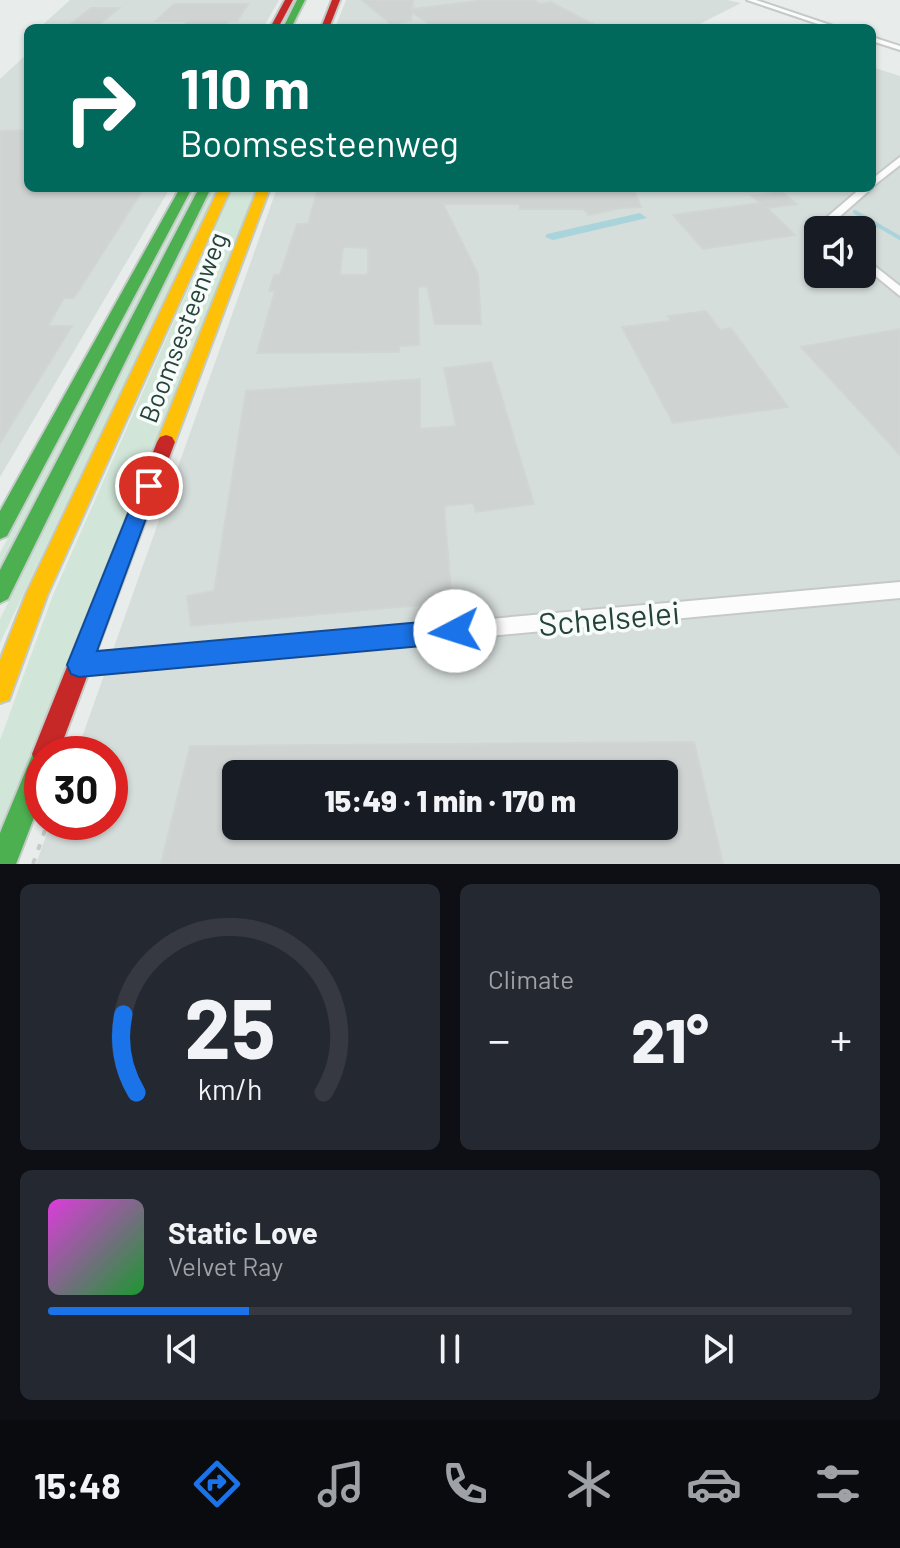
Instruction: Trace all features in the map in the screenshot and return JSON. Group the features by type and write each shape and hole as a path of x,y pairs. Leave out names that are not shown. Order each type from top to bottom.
{"main road":[{"path":"304,24 314,0"},
{"path":"327,24 336,0"},
{"path":"277,24 292,2"},
{"path":"288,24 292,2"},
{"name":"Boomsesteenweg","path":"0,530 184,192"},
{"path":"0,592 203,192"},
{"path":"0,691 37,594 223,192"},
{"name":"Boomsesteenweg","path":"52,736 262,192"},
{"path":"2,864 24,808"}],"street":[{"path":"750,0 824,24"},
{"path":"876,40 900,48"},
{"path":"876,181 900,160"},
{"path":"835,216 862,192"},
{"path":"876,271 900,292"},
{"name":"Schelselei","path":"79,665 900,590"}],"path":[{"path":"33,864 42,840"}],"shaded area":[{"path":"70,0 279,0 265,24 43,24"},
{"path":"346,0 727,0 741,3 700,24 337,24"},
{"path":"24,57 24,192 168,192 0,477 0,79"},
{"path":"876,68 900,76 900,864 36,864 45,840 128,840 128,736 82,736 276,192 876,192"}],"green space":[{"path":"192,192 197,192 0,570 0,553"},
{"path":"210,192 216,192 0,643 0,619"},
{"path":"231,192 255,192 39,736 24,736 24,773 0,833 0,740 53,595"}],"water":[{"path":"640,213 647,218 553,240 545,237 547,234"}],"building":[{"path":"362,0 413,0 412,9 486,0 533,0 540,4 551,2 592,24 428,24 412,12 411,21 391,24"},
{"path":"174,4 248,4 237,21 227,24 156,21"},
{"path":"91,8 119,8 100,24 71,24"},
{"path":"24,130 24,192 141,192 74,298 64,298 48,326 72,326 0,443 0,131"},
{"path":"317,192 635,192 641,207 589,215 583,209 520,209 519,204 443,204 478,274 481,324 435,324 427,286 418,287 419,345 399,346 399,352 257,353 275,291 269,291 274,275 280,275 297,224 308,224","holes":["343,247 368,248 368,275 340,275"]},
{"path":"782,192 797,204 767,208 795,235 703,249 673,215 760,203 752,196"},
{"path":"706,311 720,330 731,328 788,407 673,423 622,327 671,321 668,316"},
{"path":"900,329 900,455 801,347"},
{"path":"491,362 534,504 476,512 473,503 444,506 452,602 191,626 187,596 214,591 246,391 420,379 420,429 456,426 444,368"},
{"path":"694,742 723,864 161,864 190,746"}],"waterway":[{"path":"855,212 900,238"}],"traffic: fast":[{"path":"289,24 301,0"},
{"path":"0,530 184,192"},
{"path":"0,592 203,192"},
{"path":"2,864 24,808"}],"traffic: slow":[{"path":"0,691 37,594 223,192"},
{"path":"166,442 262,192"}],"traffic: jam":[{"path":"276,24 289,0"},
{"path":"327,24 336,0"},
{"path":"52,736 166,442"}],"route":[{"path":"149,486 79,665 455,631"}]}
